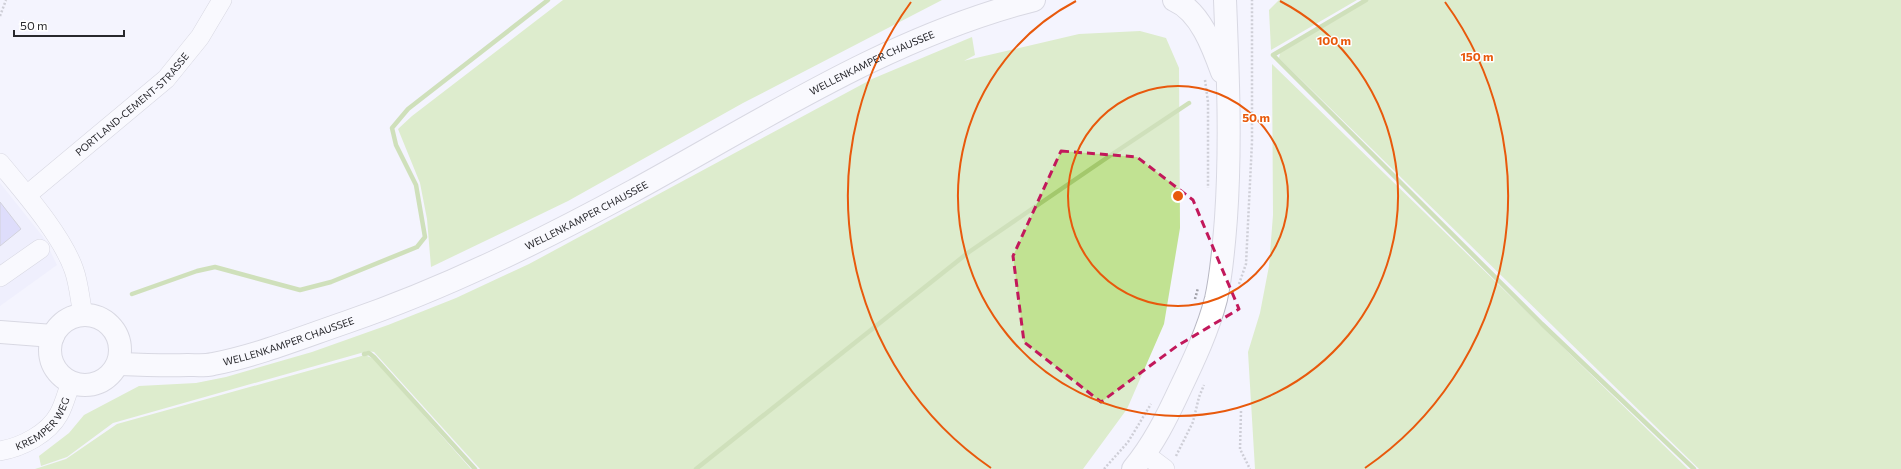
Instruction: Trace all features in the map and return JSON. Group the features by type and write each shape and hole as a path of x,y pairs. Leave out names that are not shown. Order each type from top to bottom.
{"main road":[{"name":"WELLENKAMPER CHAUSSEE","path":"118,364 164,366 211,365 266,349 399,304 480,269 552,234 788,104 857,68 990,5 1034,0"},
{"path":"1174,0 1183,4 1208,36 1229,91"},
{"path":"1139,462 1169,412 1195,358 1216,299 1224,248 1230,170 1229,91 1225,0"},
{"path":"83,315 102,319 112,327 120,344 118,364 110,376 98,383 83,386 71,382 58,373 52,362 50,349 53,336 65,321 83,315"},
{"path":"0,332 53,336"}],"street":[{"name":"PORTLAND-CEMENT-STRASSE","path":"26,195 166,79 200,37 222,0"},
{"path":"0,163 26,195 70,260 77,281 83,315"},
{"path":"0,277 40,250"},
{"name":"KREMPER WEG","path":"0,451 19,446 43,432 51,425 59,414 71,382"},
{"path":"1139,462 1165,469"}],"path":[{"path":"0,16 6,0"},
{"path":"1204,73 1208,102 1208,196"},
{"path":"1194,304 1200,281"},
{"path":"1104,469 1128,442 1152,402"},
{"path":"1240,411 1240,449 1250,469"}],"highlighted area":[{"path":"1061,151 1137,157 1193,200 1239,309 1177,346 1101,402 1024,342 1013,256"}],"shaded area":[{"path":"0,183 44,238 57,265 0,306"}],"green space":[{"path":"563,0 942,0 743,103 568,201 431,267 427,219 420,183 398,129 412,116"},
{"path":"1279,0 1357,0 1271,50 1269,10"},
{"path":"1368,0 1901,0 1901,469 1699,469 1279,58 1280,53 1284,50"},
{"path":"1140,31 1166,38 1179,68 1180,228 1164,324 1127,409 1083,469 480,469 374,352 368,351 113,423 67,457 41,466 39,456 69,433 84,415 139,386 196,383 226,377 312,352 388,325 456,298 529,264 872,79 972,37 975,55 964,61 1079,34"},
{"path":"1272,64 1688,469 1255,469 1248,352 1260,313 1269,266 1273,215"},
{"path":"365,355 374,359 471,469 35,469 66,459 117,424"}],"building":[{"path":"0,202 21,229 0,246"}],"waterway":[{"path":"132,294 197,271 215,267 300,290 331,282 417,247 425,237 416,185 396,145 392,128 408,109 548,0"},
{"path":"1366,0 1273,55 1542,324 1694,469"},
{"path":"696,469 969,252 1189,103"},
{"path":"364,354 369,353 374,357 475,469"}]}
